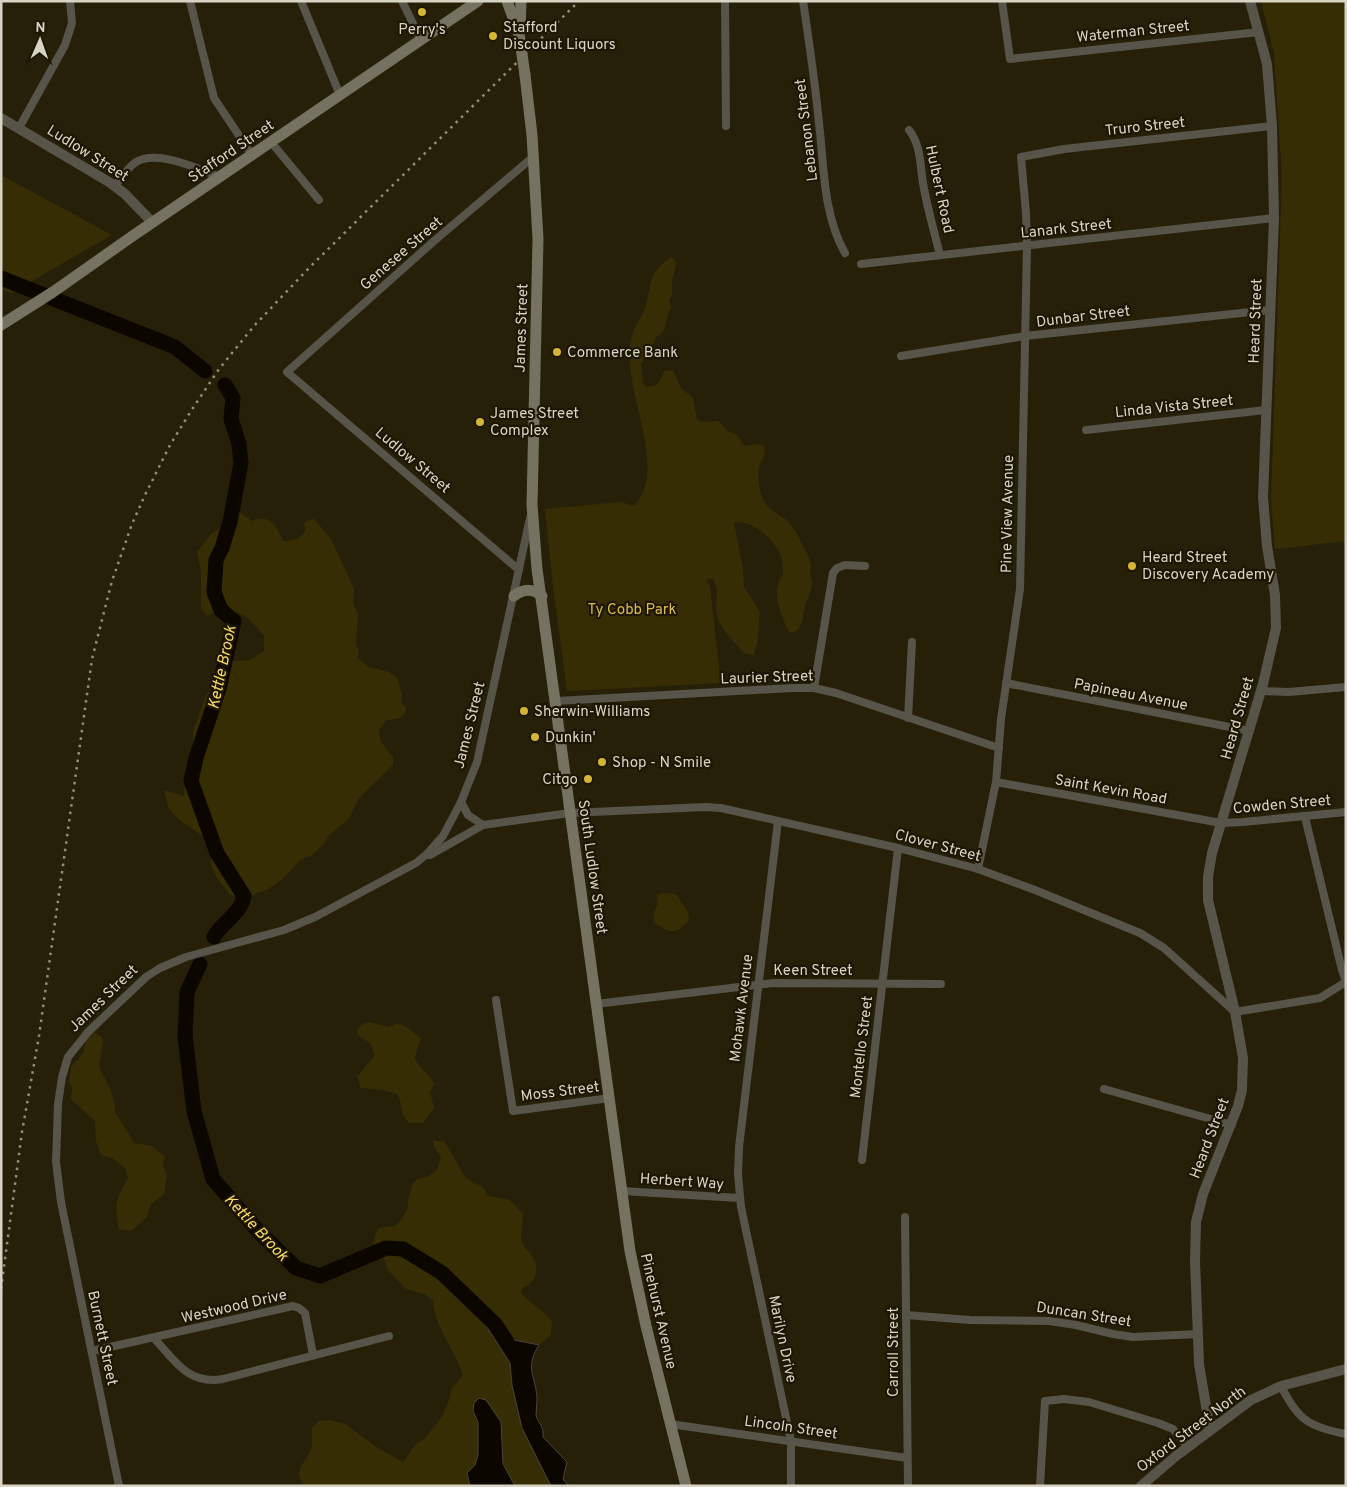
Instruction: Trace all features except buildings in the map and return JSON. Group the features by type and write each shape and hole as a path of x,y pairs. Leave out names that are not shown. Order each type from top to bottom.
{"main road":[{"name":"Stafford Street","path":"1,325 53,292 152,222 478,1"},
{"name":"James Street","path":"507,1 519,34"},
{"name":"James Street","path":"521,1 519,34 533,157 538,256 532,512"},
{"name":"South Ludlow Street","path":"532,512 570,813 616,1141"},
{"path":"514,596 525,590 535,591 542,596"},
{"name":"Pinehurst Avenue","path":"616,1141 636,1284 686,1486"}],"street":[{"path":"19,128 65,45 72,23 70,1"},
{"path":"190,1 214,98 252,155"},
{"path":"301,1 340,95"},
{"path":"402,1 421,40"},
{"path":"724,1 726,126"},
{"name":"Lebanon Street","path":"803,1 827,194 836,234 845,253"},
{"name":"Waterman Street","path":"1002,1 1010,59 1259,32"},
{"name":"Heard Street","path":"1210,1430 1202,1393 1198,1334 1195,1261 1196,1222 1203,1194 1232,1125 1240,1098 1244,1058 1207,889 1212,853 1262,691 1276,628 1275,595 1267,546 1263,497 1274,218 1272,126 1267,64 1250,1"},
{"name":"Ludlow Street","path":"1,118 115,186 152,222"},
{"name":"Truro Street","path":"1021,157 1064,149 1272,126"},
{"name":"Hulbert Road","path":"909,130 915,137 918,149 923,183 940,255"},
{"path":"271,142 319,200"},
{"name":"Genesee Street","path":"287,372 407,265 533,157"},
{"name":"Pine View Avenue","path":"978,869 996,782 1006,683 1020,589 1027,246 1021,157"},
{"path":"115,186 131,166 138,160 147,158 163,158 186,164 220,177"},
{"name":"Lanark Street","path":"861,264 1274,218"},
{"name":"Dunbar Street","path":"901,356 1025,336 1270,310"},
{"name":"Ludlow Street","path":"287,372 519,570"},
{"name":"Linda Vista Street","path":"1086,430 1266,410"},
{"name":"James Street","path":"60,1195 56,1156 58,1104 66,1062 74,1048 88,1032 146,977 167,964 178,960 284,930 305,922 418,862 437,843 461,802 473,773 482,741 532,512"},
{"path":"814,688 833,573 837,568 845,565 865,566"},
{"path":"908,718 912,642"},
{"name":"Papineau Avenue","path":"1006,683 1250,731"},
{"path":"1262,691 1289,692 1346,686"},
{"name":"Laurier Street","path":"556,701 814,688 999,748"},
{"name":"Saint Kevin Road","path":"996,782 1221,823"},
{"path":"461,802 468,815 482,824"},
{"name":"Clover Street","path":"418,862 482,824 570,813 721,808 898,848 978,869 1035,890 1140,933 1164,948 1235,1012"},
{"name":"Cowden Street","path":"1221,823 1346,812"},
{"path":"1235,1012 1320,998 1346,982 1305,817"},
{"name":"Mohawk Avenue","path":"740,1198 738,1147 778,821"},
{"name":"Montello Street","path":"862,1160 898,848"},
{"name":"Keen Street","path":"596,1004 758,984 941,984"},
{"name":"Moss Street","path":"496,1000 513,1111 610,1098"},
{"path":"1104,1089 1232,1125"},
{"name":"Herbert Way","path":"622,1191 740,1198"},
{"name":"Burnett Street","path":"60,1195 120,1486"},
{"name":"Marilyn Drive","path":"740,1198 791,1441 791,1486"},
{"name":"Carroll Street","path":"905,1217 908,1486"},
{"name":"Westwood Drive","path":"92,1351 293,1306 300,1308 305,1313 313,1355"},
{"name":"Duncan Street","path":"906,1314 970,1320 1049,1320 1133,1337 1198,1334"},
{"path":"154,1338 187,1372 198,1379 209,1381 388,1336"},
{"name":"Oxford Street North","path":"1141,1486 1162,1466 1251,1400 1282,1386 1346,1369"},
{"path":"1282,1386 1291,1405 1310,1424 1323,1430 1346,1434"},
{"path":"1040,1486 1045,1401 1064,1399 1080,1401 1158,1423 1173,1429 1188,1447"},
{"name":"Lincoln Street","path":"670,1424 907,1458"}],"green space":[{"path":"1261,1 1346,1 1346,541 1275,549 1271,501 1282,177 1274,53"},
{"path":"1,175 112,235 11,293 1,289"},
{"name":"Ty Cobb Park","path":"671,257 675,260 676,265 669,300 671,308 665,328 656,337 649,353 641,364 643,383 646,387 654,385 659,382 665,371 673,370 681,388 693,398 697,420 704,422 718,421 728,431 737,435 744,446 759,444 764,446 764,454 758,471 761,493 768,507 792,526 807,554 811,565 810,594 800,626 795,632 789,632 778,603 777,588 783,574 782,562 777,548 761,531 748,524 734,523 743,568 744,587 760,612 754,655 746,654 742,651 718,620 716,611 717,591 712,578 706,580 710,586 721,683 567,691 545,509 621,502 634,506 644,490 647,475 647,458 631,371 630,344 634,329 645,309 654,273"},
{"path":"238,511 252,521 258,519 268,520 275,526 283,541 292,540 300,536 305,532 304,523 307,520 314,519 331,539 354,589 353,602 358,615 356,645 358,648 358,658 368,667 389,672 397,678 402,695 401,702 406,708 402,716 386,720 379,730 381,742 393,757 393,765 359,798 348,820 329,835 325,843 312,855 300,860 284,878 268,889 251,896 230,895 214,873 211,861 214,847 212,842 181,821 169,809 164,790 184,796 185,771 193,743 193,731 206,695 218,680 217,660 248,661 264,651 264,636 245,617 234,612 207,615 201,609 201,571 197,552 210,535 222,526 227,517"},
{"path":"662,893 676,894 688,912 689,920 676,931 669,931 654,923 654,911 658,905 657,895"},
{"path":"368,1022 389,1027 396,1024 403,1025 421,1038 415,1060 434,1085 430,1092 434,1108 423,1123 410,1123 406,1119 402,1113 401,1103 397,1094 384,1090 361,1088 357,1077 375,1055 370,1043 358,1035 357,1030 361,1025"},
{"path":"93,1032 102,1037 99,1067 111,1091 115,1112 134,1143 152,1146 165,1157 163,1166 167,1175 164,1194 151,1204 147,1217 131,1231 119,1229 116,1208 121,1191 128,1178 125,1168 112,1158 101,1155 96,1141 95,1121 71,1099 72,1088 69,1083 71,1067 84,1052 85,1040"},
{"path":"433,1140 445,1142 464,1175 470,1181 484,1188 487,1196 510,1200 523,1214 522,1242 534,1259 536,1272 533,1280 522,1288 521,1293 552,1321 551,1335 539,1345 514,1340 496,1325 488,1327 510,1363 512,1385 551,1486 515,1485 503,1464 501,1422 474,1403 473,1411 478,1422 478,1455 475,1465 467,1473 470,1486 305,1486 299,1476 299,1471 311,1449 312,1428 319,1421 329,1420 345,1424 381,1450 403,1462 416,1444 425,1438 441,1418 450,1398 451,1389 463,1375 437,1319 433,1300 424,1294 406,1289 388,1270 383,1257 373,1244 379,1228 395,1226 401,1220 408,1208 412,1185 417,1179 427,1177 437,1170 441,1158 434,1146"}],"shaded area":[{"path":"496,1325 514,1340 539,1345 532,1360 532,1372 537,1399 536,1415 543,1430 543,1437 567,1462 563,1479 569,1486 551,1486 522,1428 512,1385 510,1363 487,1327"},
{"path":"479,1398 486,1400 501,1422 503,1464 515,1486 470,1486 467,1473 475,1465 478,1455 478,1422 473,1411 474,1403"}],"waterway":[{"name":"Kettle Brook","path":"1,278 175,347 205,371"},
{"name":"Kettle Brook","path":"214,937 239,908 244,896 217,853 191,781 196,758 219,689 234,621 221,610 214,592 216,560 230,522 241,463 239,444 231,419 233,398 225,385"},
{"name":"Kettle Brook","path":"200,964 187,992 185,1036 194,1111 213,1179 260,1233 296,1268 320,1276 386,1248 403,1249 442,1273 496,1325 507,1342"}],"railway":[{"path":"1,1289 22,1132 39,1036 92,659 112,581 132,524 145,495 170,445 191,411 219,369 254,326 308,269 579,1"}],"place":[{"name":"Perry's","path":"422,12"},
{"name":"Stafford Discount Liquors","path":"493,36"},
{"name":"Commerce Bank","path":"557,352"},
{"name":"James Street Complex","path":"480,422"},
{"name":"Heard Street Discovery Academy","path":"1132,566"},
{"name":"Sherwin-Williams","path":"524,711"},
{"name":"Dunkin'","path":"535,737"},
{"name":"Shop - N Smile","path":"602,762"},
{"name":"Citgo","path":"588,779"}]}
